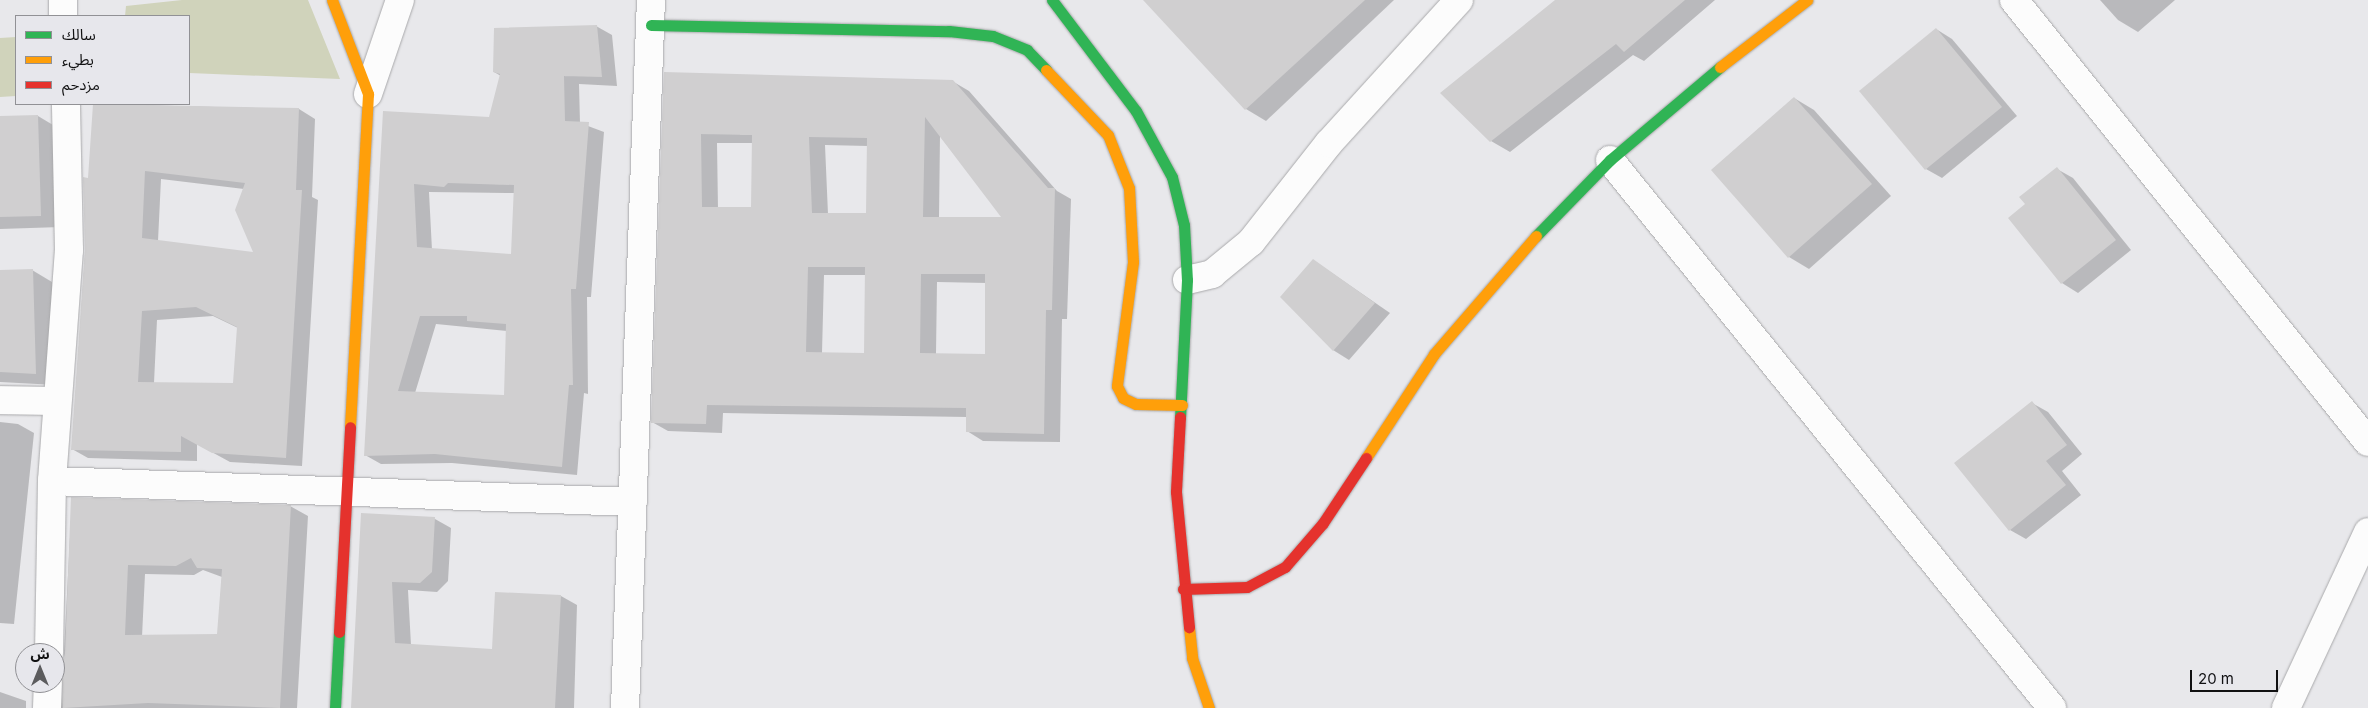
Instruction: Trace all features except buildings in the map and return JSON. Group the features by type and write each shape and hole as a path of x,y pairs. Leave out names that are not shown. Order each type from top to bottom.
{"street":[{"path":"63,0 64,15"},
{"path":"332,0 368,94"},
{"path":"334,708 368,94 400,0"},
{"path":"1052,0 1136,111 1172,177 1184,225 1186,280 1182,405 1176,492 1183,589 1192,658 1209,708"},
{"path":"1186,280 1212,274 1251,242 1328,142 1458,0"},
{"path":"1183,589 1246,587 1286,567 1323,523 1434,354 1529,243 1610,160 1696,84 1806,0"},
{"path":"2014,0 2368,442"},
{"path":"625,708 651,12 949,31 993,36 1027,50 1108,135 1129,188 1133,262 1117,386 1123,398 1136,404 1182,405"},
{"path":"49,643 52,480 56,401 69,250 66,105"},
{"path":"1610,160 2052,708"},
{"path":"0,400 56,401"},
{"path":"52,480 633,502"},
{"path":"2286,708 2368,532"},
{"path":"47,708 48,693"}],"green space":[{"path":"182,0 308,0 340,79 190,73 190,15 125,15 126,6"},
{"path":"15,37 15,96 0,97 0,38"}],"traffic: fast":[{"path":"1052,0 1136,111 1172,177 1184,225 1187,280 1180,417"},
{"path":"651,25 949,31 993,36 1027,50 1046,70"},
{"path":"1536,236 1610,160 1720,67"},
{"path":"335,708 339,632"}],"traffic: slow":[{"path":"332,0 368,94 350,427"},
{"path":"1720,67 1807,0"},
{"path":"1046,70 1108,135 1129,188 1133,262 1117,386 1123,398 1136,404 1182,405"},
{"path":"1366,458 1434,354 1536,236"},
{"path":"1189,627 1192,658 1209,708"}],"traffic: jam":[{"path":"1180,417 1176,492 1189,627"},
{"path":"339,632 350,427"},
{"path":"1183,589 1247,587 1285,567 1323,523 1366,458"}]}
